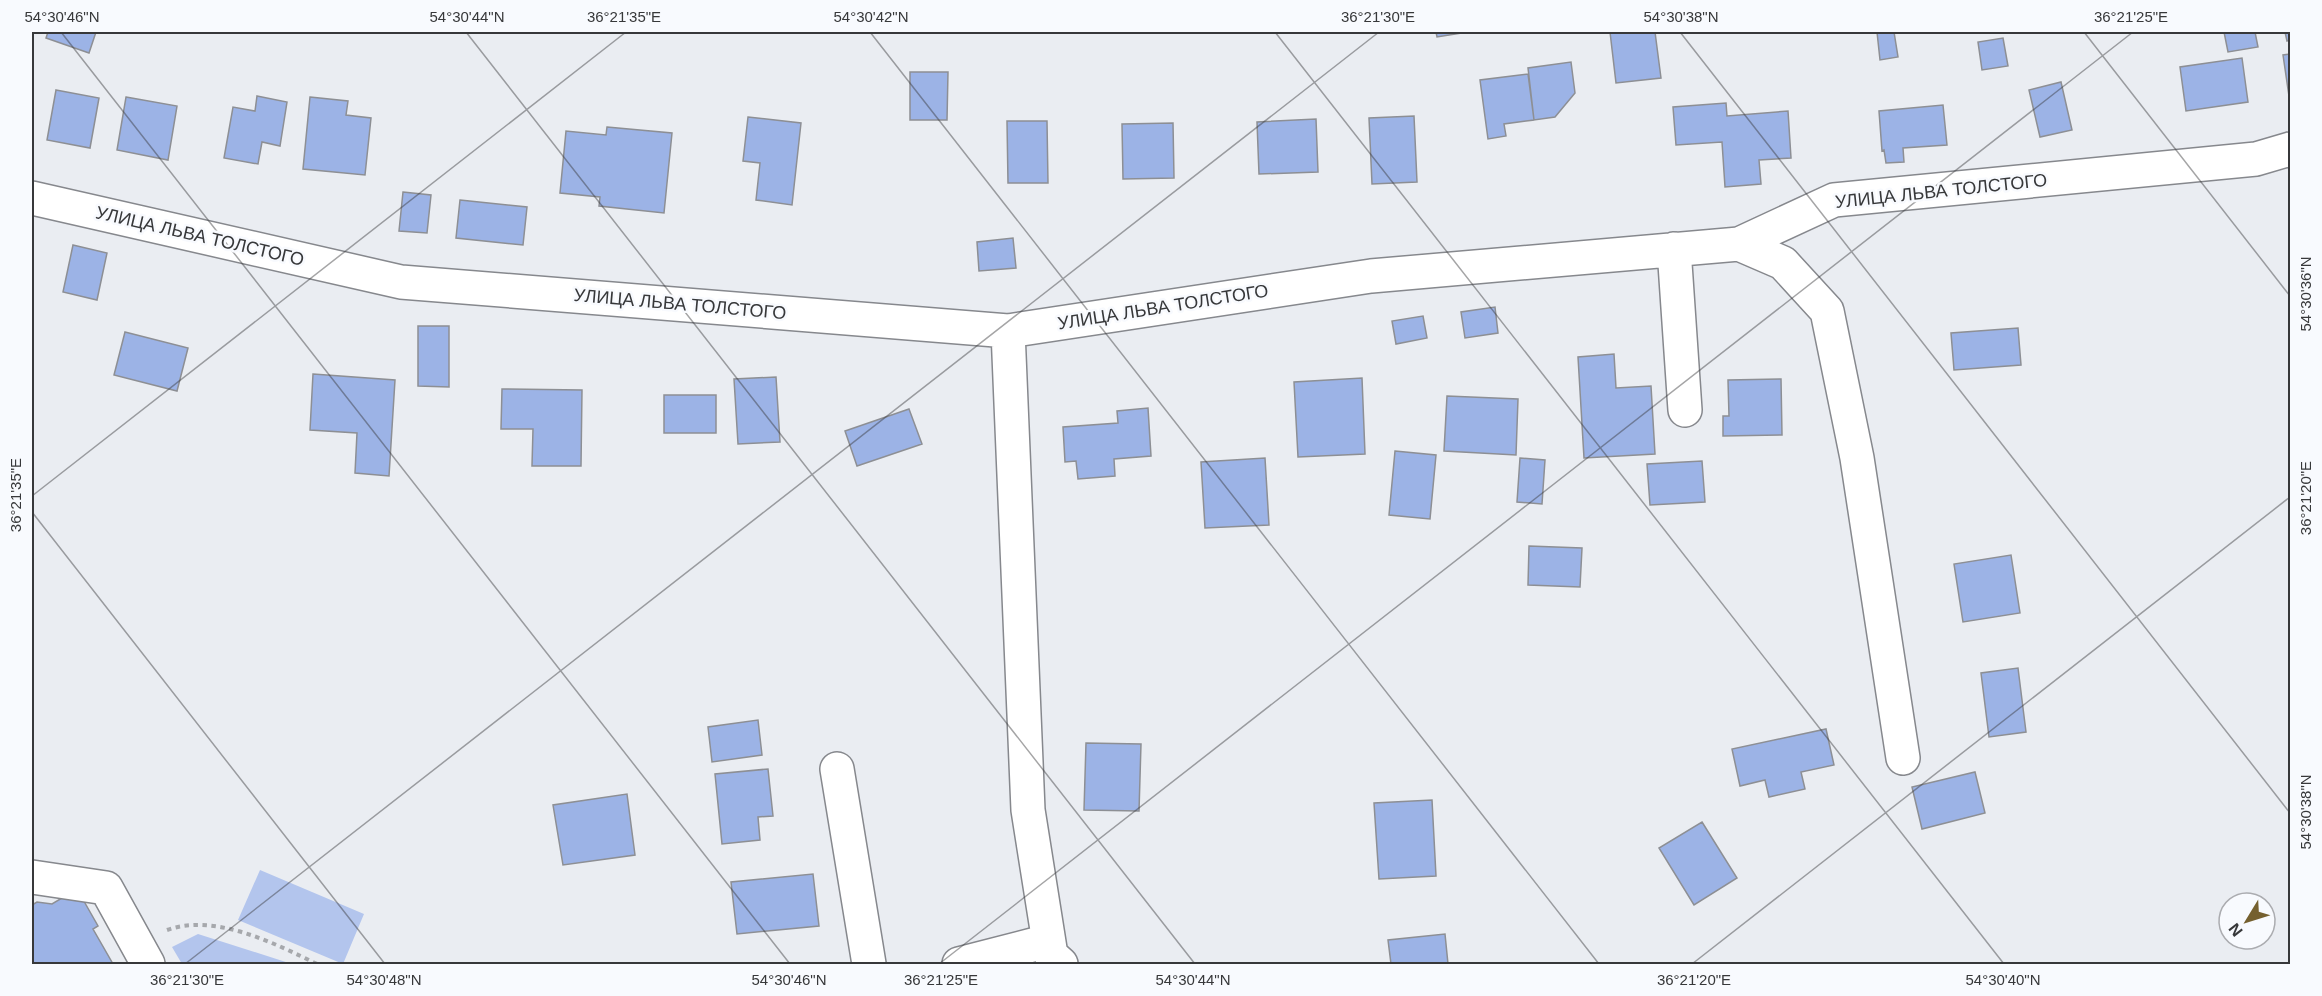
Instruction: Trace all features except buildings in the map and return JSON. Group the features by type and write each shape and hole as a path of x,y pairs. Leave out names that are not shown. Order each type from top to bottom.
{"street":[{"name":"УЛИЦА ЛЬВА ТОЛСТОГО","path":"32,198 401,282 1008,331 1371,276 1738,244 1834,200 2256,159 2290,149"},
{"path":"1738,244 1783,263 1827,311 1857,458 1903,758"},
{"path":"1674,249 1686,410"},
{"path":"959,964 1049,956 1028,810 1008,331"},
{"path":"837,769 869,964"},
{"path":"32,877 106,888 142,953"}],"path":[{"path":"142,953 175,928 212,924 277,945 317,964"}],"shaded area":[{"path":"260,870 364,914 343,964 238,920"},
{"path":"198,934 292,964 182,964 172,947"}]}
